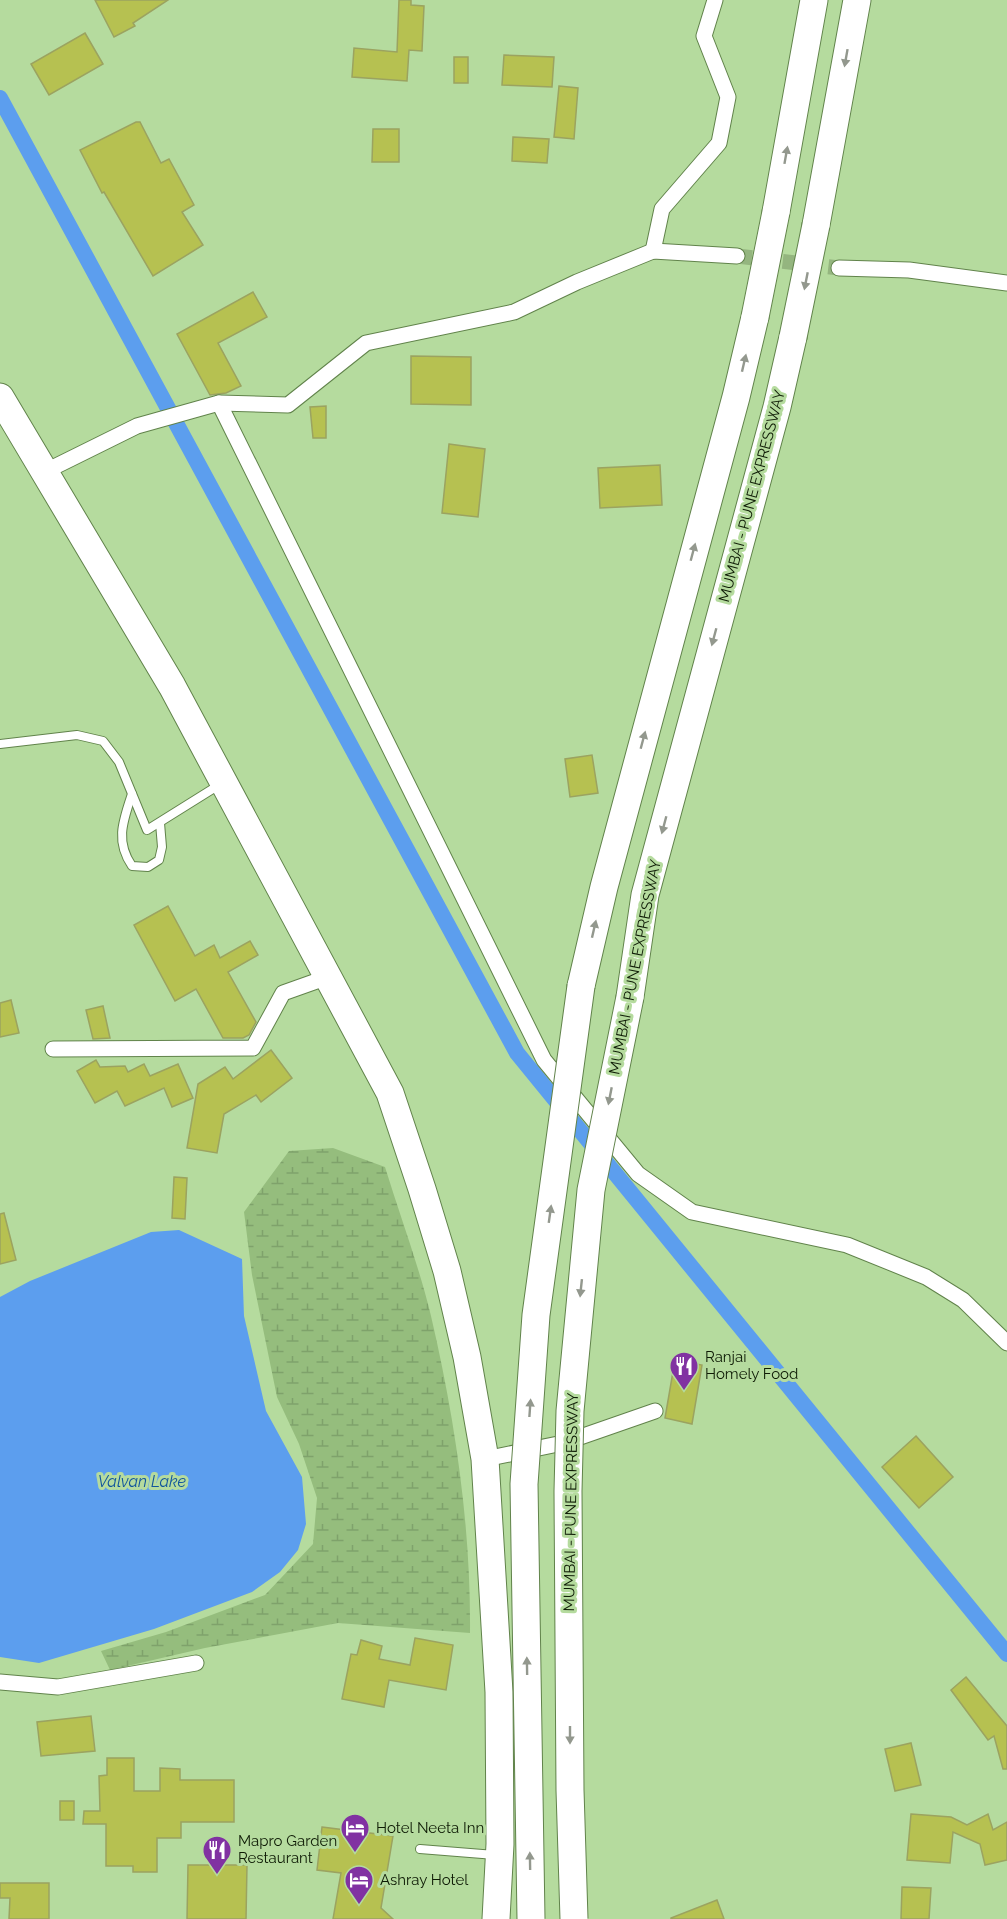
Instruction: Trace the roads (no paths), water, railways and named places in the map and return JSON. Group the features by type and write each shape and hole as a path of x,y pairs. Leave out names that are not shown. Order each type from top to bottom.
{"highway":[{"path":"531,1919 525,1484 536,1315 581,986 607,875 736,397 755,317 814,0"},
{"name":"MUMBAI - PUNE EXPRESSWAY","path":"574,1919 570,1790 570,1411 591,1190 630,997 645,895 777,407 793,337 816,225 856,0"},
{"path":"0,398 172,686 390,1093 422,1189 447,1271 467,1357 485,1459 499,1692 500,1856 496,1919"}],"street":[{"path":"653,251 662,209 719,143 728,97 704,36 715,0"},
{"path":"44,472 137,426 219,403 288,405 366,343 514,312 577,282 653,251 737,256"},
{"path":"839,268 909,270 1007,283"},
{"path":"219,403 544,1060 638,1174 692,1212 847,1245 926,1277 963,1300 1007,1343"},
{"path":"53,1049 253,1048 283,993 328,977"},
{"path":"485,1459 563,1443 655,1411"},
{"path":"0,1682 58,1687 196,1663"}],"lane":[{"path":"0,744 77,735 103,741 119,762 147,830 224,782"},
{"path":"132,794 120,834 123,854 132,866 148,867 159,860 162,847 160,823"},
{"path":"420,1849 500,1856"}],"water":[{"name":"Valvan Lake","path":"179,1230 242,1259 244,1316 266,1411 302,1477 306,1524 298,1550 280,1572 252,1592 154,1629 39,1663 0,1657 0,1297 30,1281 151,1232"}],"waterway":[{"path":"0,98 517,1053 1007,1654"}],"tunnel":[{"path":"737,256 839,268"}],"place":[{"name":"Ranjai Homely Food","path":"684,1392"},
{"name":"Hotel Neeta Inn","path":"355,1854"},
{"name":"Mapro Garden Restaurant","path":"217,1876"},
{"name":"Ashray Hotel","path":"359,1906"}]}
